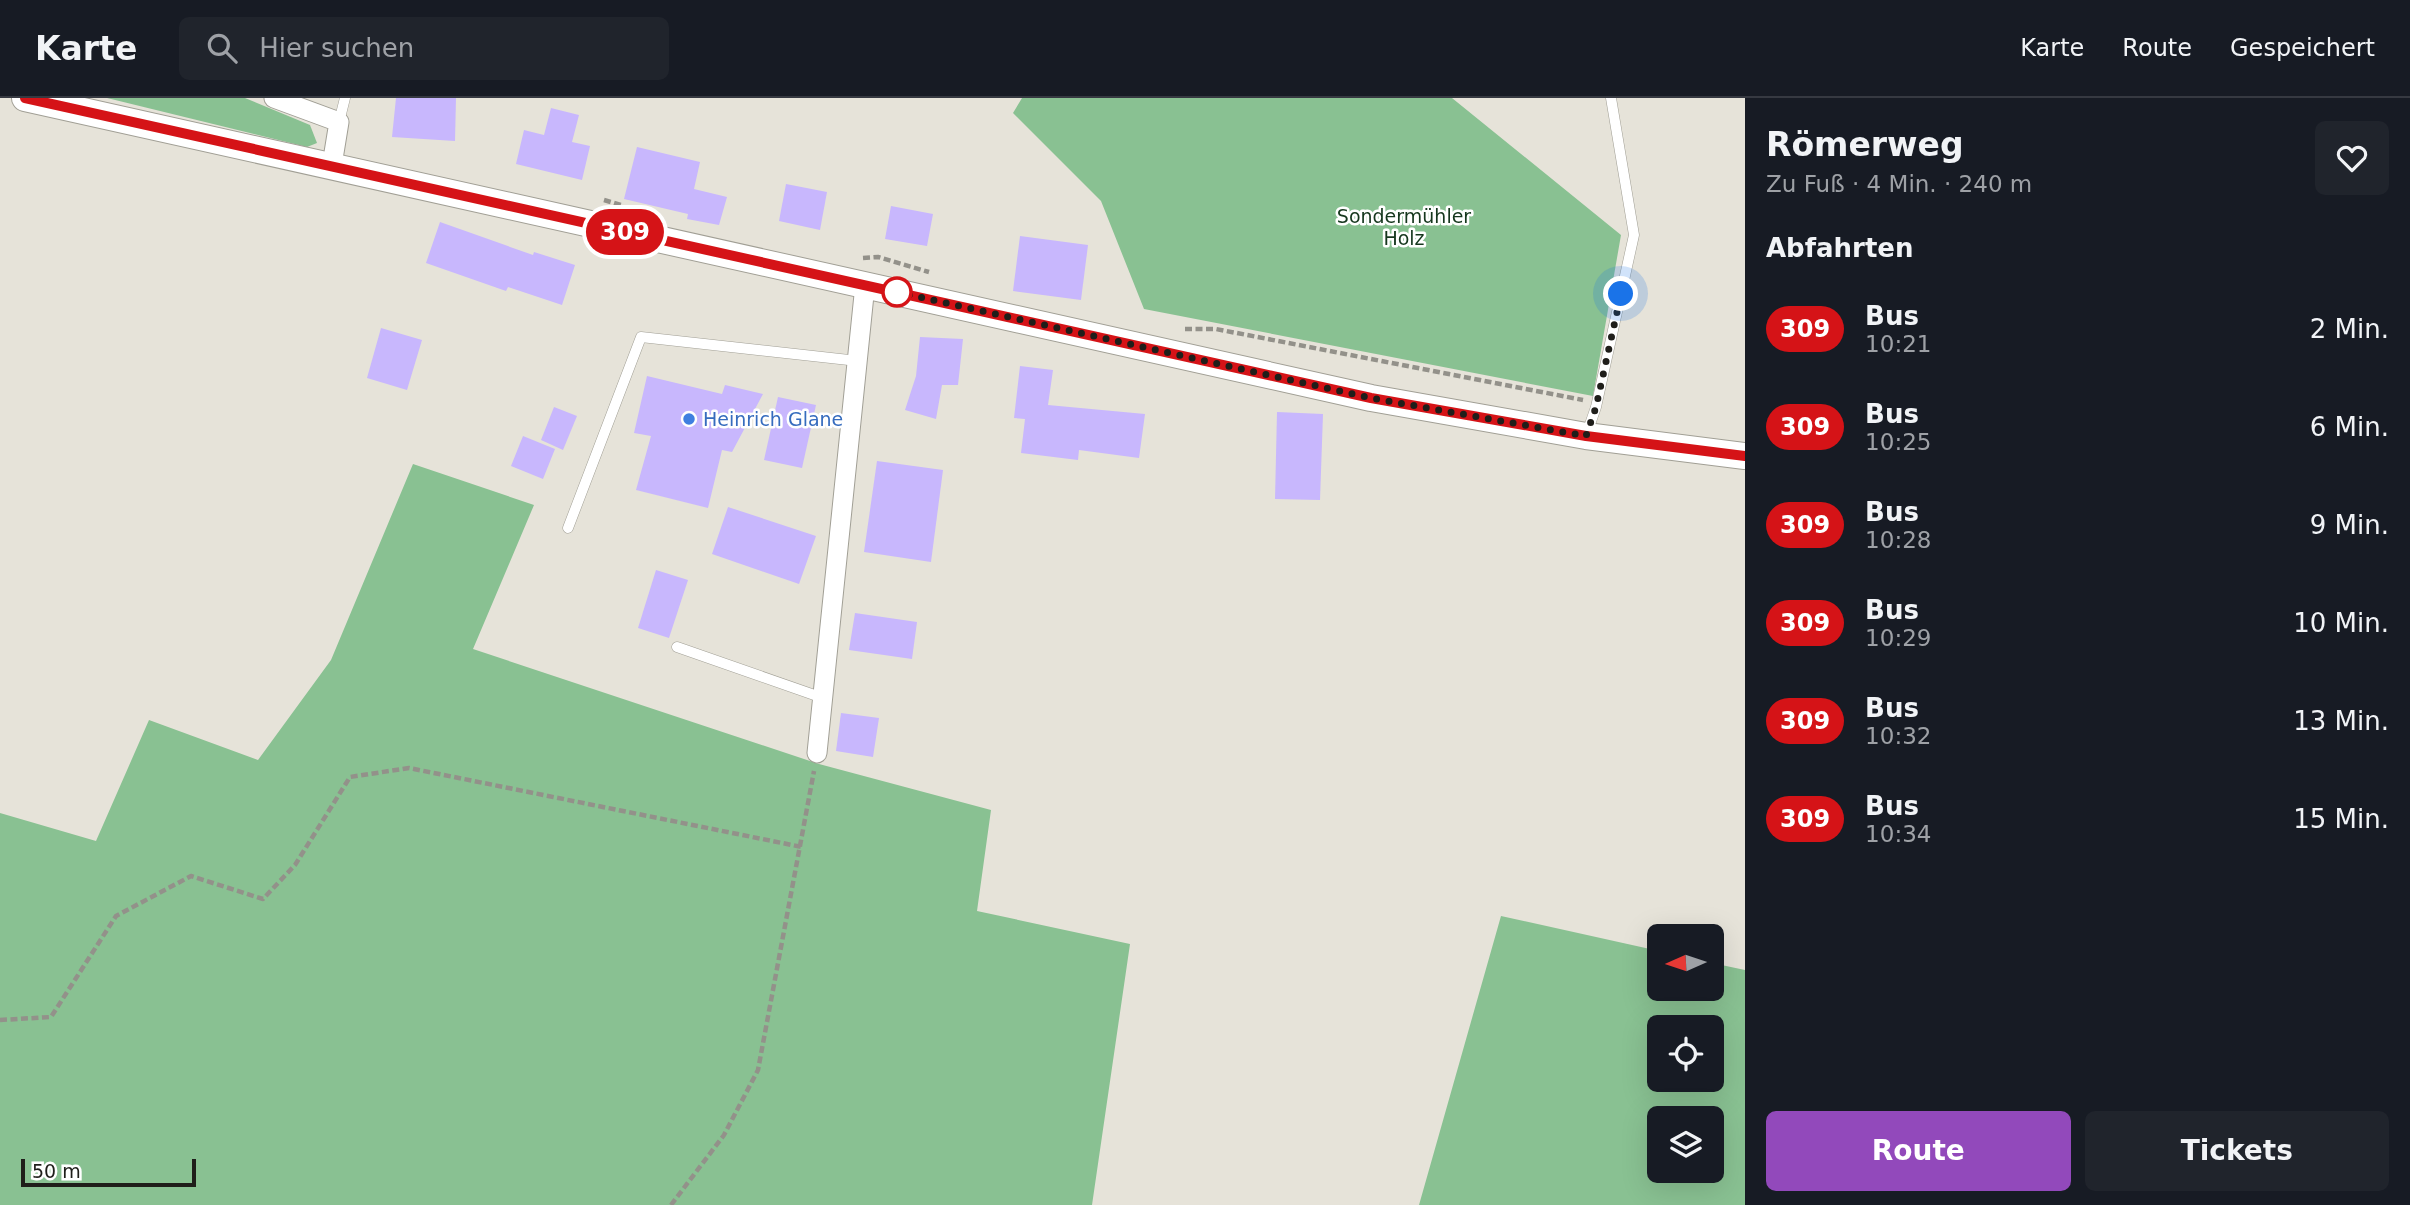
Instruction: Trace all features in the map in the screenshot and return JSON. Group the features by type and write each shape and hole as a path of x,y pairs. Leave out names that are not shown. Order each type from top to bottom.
{"main road":[{"path":"25,98 1358,395 1586,436 1745,456"}],"street":[{"path":"274,98 339,122 332,165"},
{"path":"817,753 866,285"}],"lane":[{"path":"339,122 345,98"},
{"path":"1586,436 1596,407 1634,235 1612,98"},
{"path":"568,528 641,337 858,361"},
{"path":"677,647 822,698"}],"path":[{"path":"1176,330 1216,329 1580,399 1596,407"},
{"path":"671,1205 724,1135 758,1070 802,847 817,753"},
{"path":"0,1020 51,1017 116,916 191,876 262,899 295,864 350,777 409,768 802,847"}],"green space":[{"path":"107,98 245,98 310,125 317,143 307,147"},
{"name":"Sondermühler Holz","path":"1022,98 1452,98 1621,235 1593,396 1144,309 1101,201 1013,113"},
{"path":"413,464 534,505 473,649 819,764 991,810 977,911 1130,944 1092,1205 0,1205 0,813 96,841 149,720 258,760 331,660"},
{"path":"1501,916 1647,948 1647,1001 1724,1001 1724,966 1745,970 1745,1205 1419,1205"}],"building":[{"path":"396,98 456,98 455,141 392,137"},
{"path":"551,108 579,115 572,142 590,146 582,180 516,164 524,130 544,135"},
{"path":"637,147 700,162 694,189 727,197 719,225 687,219 688,214 624,199"},
{"path":"786,184 827,192 820,230 779,221"},
{"path":"891,206 933,214 927,246 885,239"},
{"path":"440,222 533,255 534,252 575,265 562,305 508,287 506,291 426,263"},
{"path":"1020,236 1088,245 1081,300 1013,291"},
{"path":"381,328 422,340 407,390 367,378"},
{"path":"920,337 963,339 958,385 942,385 936,419 905,410 916,376"},
{"path":"1020,366 1053,370 1048,405 1145,414 1139,458 1079,450 1078,460 1021,453 1025,419 1014,418"},
{"path":"647,376 722,394 725,385 763,394 732,452 722,450 708,508 636,490 651,436 634,433"},
{"path":"778,397 816,405 802,468 764,460"},
{"path":"554,407 577,416 563,450 541,440"},
{"path":"1277,412 1323,414 1320,500 1275,499"},
{"path":"523,436 555,449 543,479 511,466"},
{"path":"877,461 943,470 931,562 864,552"},
{"path":"728,507 816,536 799,584 712,554"},
{"path":"656,570 688,580 669,638 638,628"},
{"path":"855,613 917,622 912,659 849,650"},
{"path":"841,713 879,718 873,757 836,751"}],"bus line":[{"name":"309","path":"25,98 1371,398 1586,436 1745,456"}],"place":[{"name":"Heinrich Glane","path":"689,419"}],"route":[{"path":"897,292 1371,398 1586,436 1596,407 1621,294"}]}
